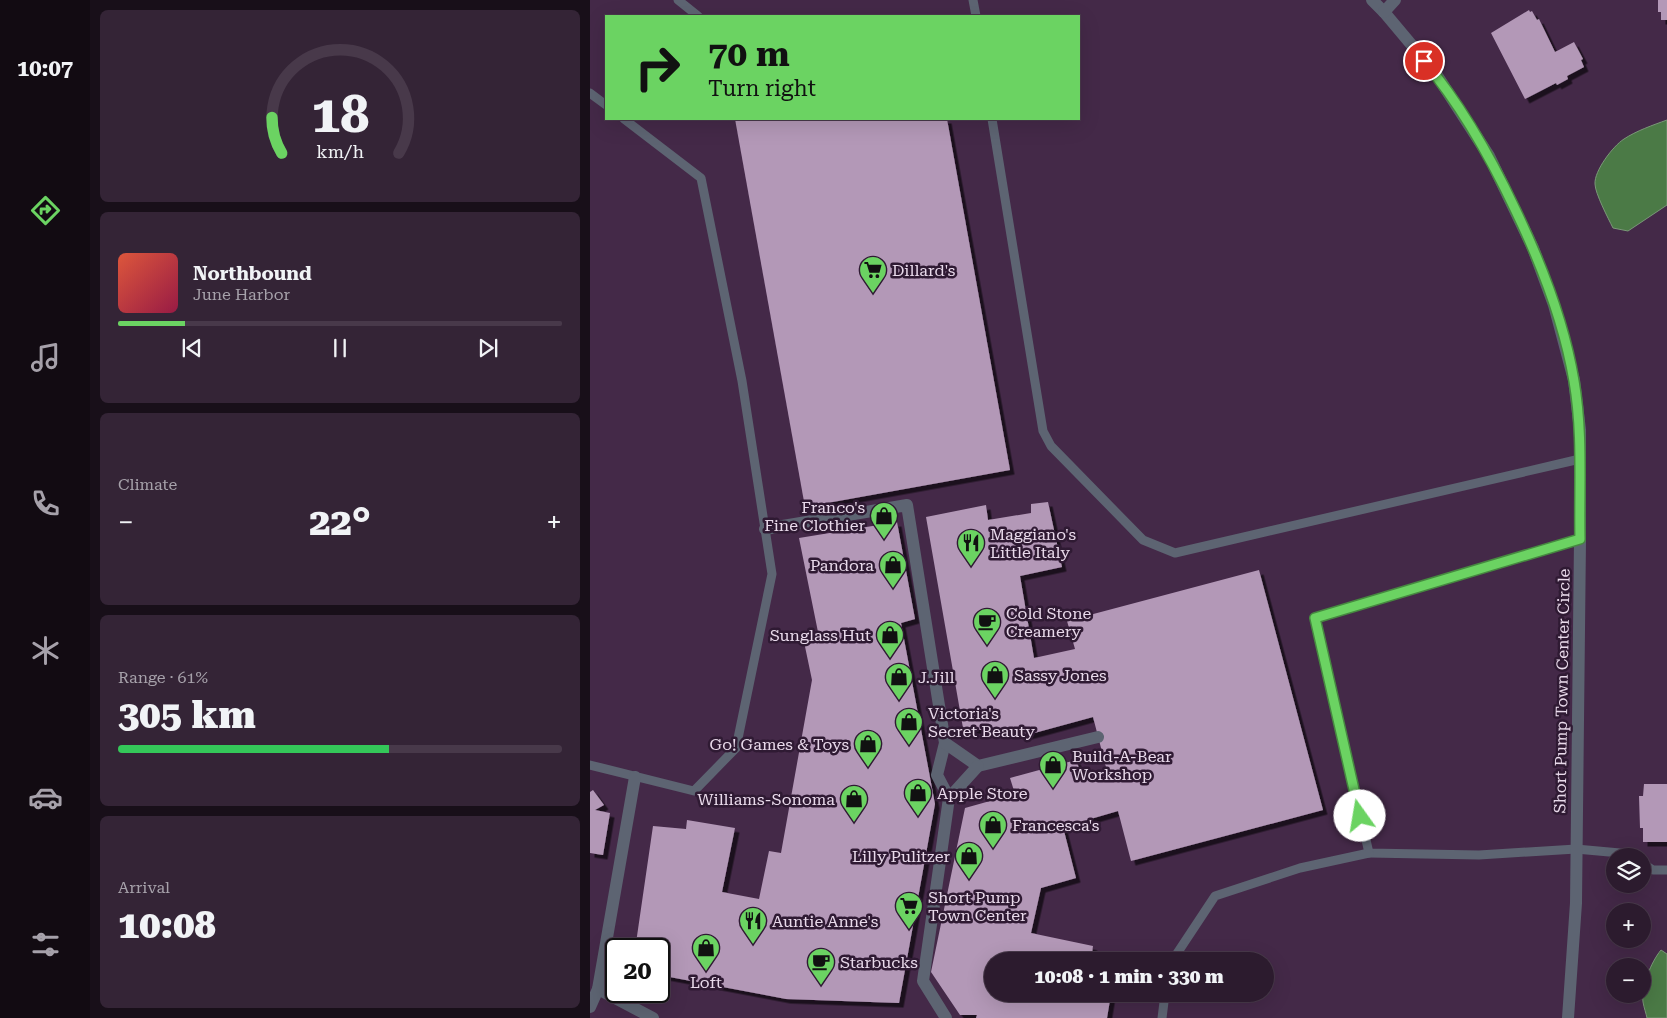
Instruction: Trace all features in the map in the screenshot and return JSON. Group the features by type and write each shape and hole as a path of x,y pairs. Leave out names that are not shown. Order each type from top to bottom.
{"street":[{"name":"Short Pump Town Center Circle","path":"1372,0 1436,74 1489,156 1533,248 1554,304 1574,380 1580,430 1580,539 1574,930 1568,1018"},
{"path":"1384,12 1395,0"},
{"path":"765,529 907,505 945,742 937,775 949,798"},
{"path":"946,1018 923,981 949,798 978,766 1098,737"},
{"path":"945,742 978,766"},
{"path":"590,1007 598,989 635,776"},
{"path":"598,989 653,1018"}],"lane":[{"path":"678,0 697,15"},
{"path":"973,0 976,15"},
{"path":"590,93 605,104"},
{"path":"590,766 694,790 736,748 772,574 742,381 701,178 625,120"},
{"path":"992,120 1043,430 1051,446 1143,540 1175,553 1580,460"},
{"path":"1368,853 1315,618 1580,539"},
{"path":"1178,952 1215,896 1300,868 1368,853 1479,855 1576,849 1606,852"},
{"path":"1651,869 1667,870"},
{"path":"1162,1018 1164,1002"}],"shaded area":[{"path":"590,0 1667,0 1667,1018 590,1018"},
{"path":"1667,120 1667,205 1628,231 1613,228 1602,206 1595,184 1601,166 1610,153 1624,139"},
{"path":"1661,950 1667,954 1667,1018 1647,1018 1643,1003 1651,1003 1651,966"}],"building":[{"path":"1658,0 1667,0 1667,20 1661,20 1661,12 1658,12"},
{"path":"1529,10 1530,12 1532,11 1537,20 1539,19 1555,52 1574,42 1583,59 1581,60 1584,67 1567,76 1568,79 1557,85 1556,83 1525,99 1491,33"},
{"name":"Dillard's","path":"735,120 947,120 1010,470 805,507"},
{"path":"1048,502 1062,567 1020,576 1034,658 1075,649 1067,621 1259,570 1323,810 1131,861 1118,811 1063,827 1076,878 1041,888 1031,933 1093,946 1092,952 984,952 984,1002 1110,1002 1107,1018 976,1018 977,1015 960,1015 931,972 965,808 1015,794 1010,778 1076,760 1082,776 1107,771 1093,717 1027,735 963,728 926,517 986,505 988,520 1031,513 1031,504"},
{"path":"897,522 915,619 901,623 935,804 899,1003 786,999 670,977 670,938 637,938 653,826 686,829 687,820 735,828 722,892 759,899 769,851 781,853 812,680 803,637 818,632 799,538"},
{"path":"1644,784 1667,784 1667,842 1643,842 1643,828 1640,828 1639,796 1643,796"},
{"path":"593,790 604,805 595,810 610,813 603,855 590,853 590,792"}],"place":[{"name":"Dillard's","path":"873,294"},
{"name":"Franco's Fine Clothier","path":"884,540"},
{"name":"Maggiano's Little Italy","path":"971,567"},
{"name":"Pandora","path":"893,589"},
{"name":"Cold Stone Creamery","path":"987,646"},
{"name":"Sunglass Hut","path":"890,659"},
{"name":"Sassy Jones","path":"995,699"},
{"name":"J.Jill","path":"899,701"},
{"name":"Victoria's Secret Beauty","path":"909,746"},
{"name":"Go! Games & Toys","path":"868,768"},
{"name":"Build-A-Bear Workshop","path":"1053,789"},
{"name":"Apple Store","path":"918,817"},
{"name":"Williams-Sonoma","path":"854,823"},
{"name":"Francesca's","path":"993,849"},
{"name":"Lilly Pulitzer","path":"969,880"},
{"name":"Short Pump Town Center","path":"909,930"},
{"name":"Auntie Anne's","path":"753,945"},
{"name":"Loft","path":"706,972"},
{"name":"Starbucks","path":"821,986"}],"route":[{"path":"1360,816 1315,618 1580,539 1580,430 1574,380 1564,336 1554,304 1533,248 1489,156 1436,74 1424,61"}]}
